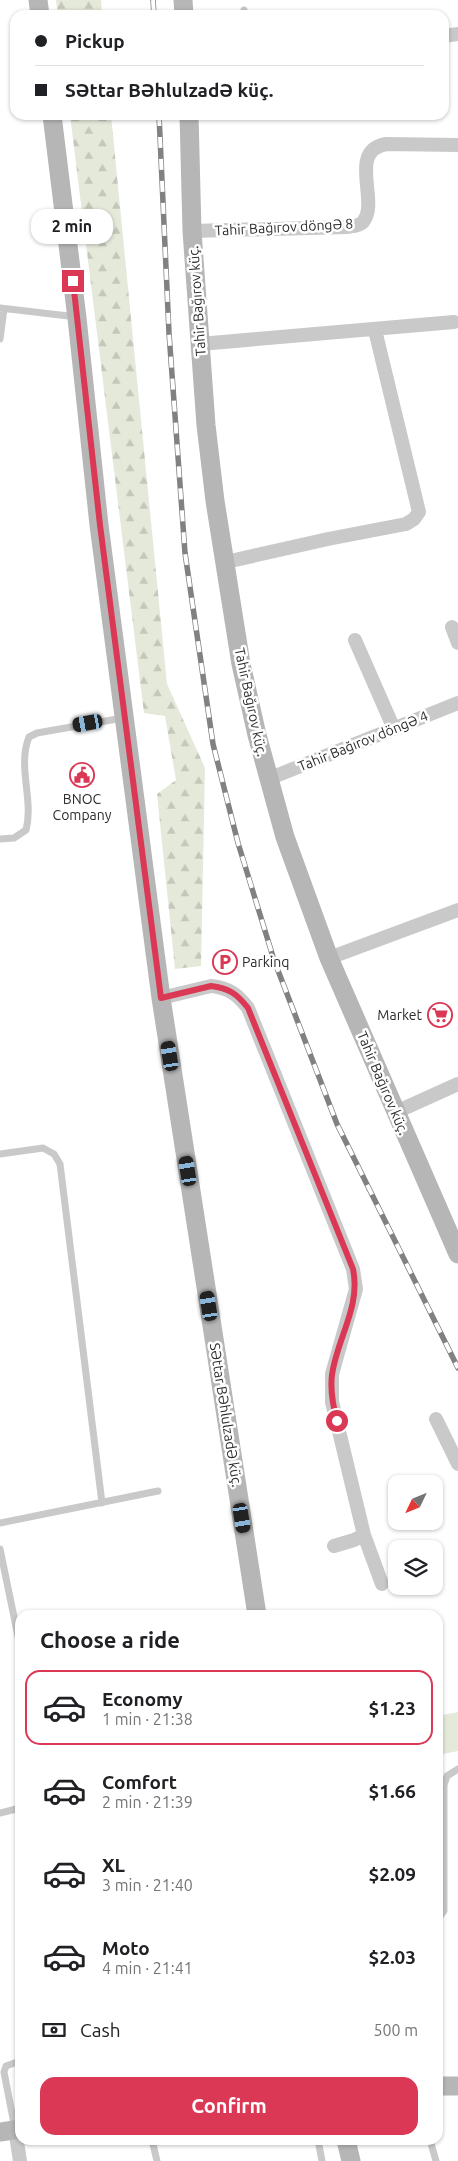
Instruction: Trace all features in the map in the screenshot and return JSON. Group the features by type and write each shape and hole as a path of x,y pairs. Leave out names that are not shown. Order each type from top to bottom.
{"main road":[{"name":"Səttar Bəhlulzadə küç.","path":"53,120 100,525 161,998 256,1610"},
{"name":"Tahir Bağırov küç.","path":"189,120 192,231 208,444 241,664 256,735 285,837 329,958 458,1254"},
{"path":"443,2086 458,2086"},
{"path":"347,2145 350,2161"}],"street":[{"name":"Tahir Bağırov döngə 8","path":"192,231 348,227 358,225 366,214 367,162 370,151 376,145 458,145"},
{"path":"200,344 454,322"},
{"path":"226,562 406,524 414,519 419,512 374,330"},
{"path":"452,627 458,643"},
{"path":"355,640 394,729"},
{"name":"Tahir Bağırov döngə 4","path":"268,779 458,703"},
{"path":"329,958 458,910"},
{"path":"161,998 211,986 230,990 239,996 248,1008 353,1269 356,1289 332,1374 332,1402 364,1535 382,1584"},
{"path":"396,1112 458,1084"},
{"path":"436,1420 458,1464"},
{"path":"334,1546 364,1535"},
{"path":"16,2145 20,2161"}],"lane":[{"path":"0,339 2,309 77,318"},
{"path":"0,839 14,838 26,830 29,819 24,749 29,737 37,733 126,717"},
{"path":"0,1154 43,1148 54,1154 60,1164 102,1503"},
{"path":"0,1523 158,1491"},
{"path":"0,1548 15,1622"},
{"path":"443,1912 444,1785 447,1776 458,1769"},
{"path":"0,1813 15,1809"},
{"path":"12,2130 4,2072 6,2066 15,2063"},
{"path":"153,2145 157,2161"},
{"path":"319,2145 322,2161"},
{"path":"431,2145 436,2161"}],"green space":[{"path":"56,0 101,0 102,10 57,10"},
{"path":"71,120 111,120 167,684 205,768 201,966 175,969 157,794 176,780 165,716 144,713"},
{"path":"458,1712 458,1751 443,1754 443,1715"}],"railway":[{"path":"153,0 154,10"},
{"path":"159,120 169,333 185,553 213,744 238,843 274,960 337,1124 458,1368"}],"place":[{"name":"BNOC Company","path":"82,775"},
{"name":"Parkinq","path":"225,962"},
{"name":"Market","path":"440,1015"}],"route":[{"path":"73,281 100,525 161,998 211,986 230,990 239,996 248,1008 353,1269 356,1289 332,1374 332,1402 337,1421"}]}
